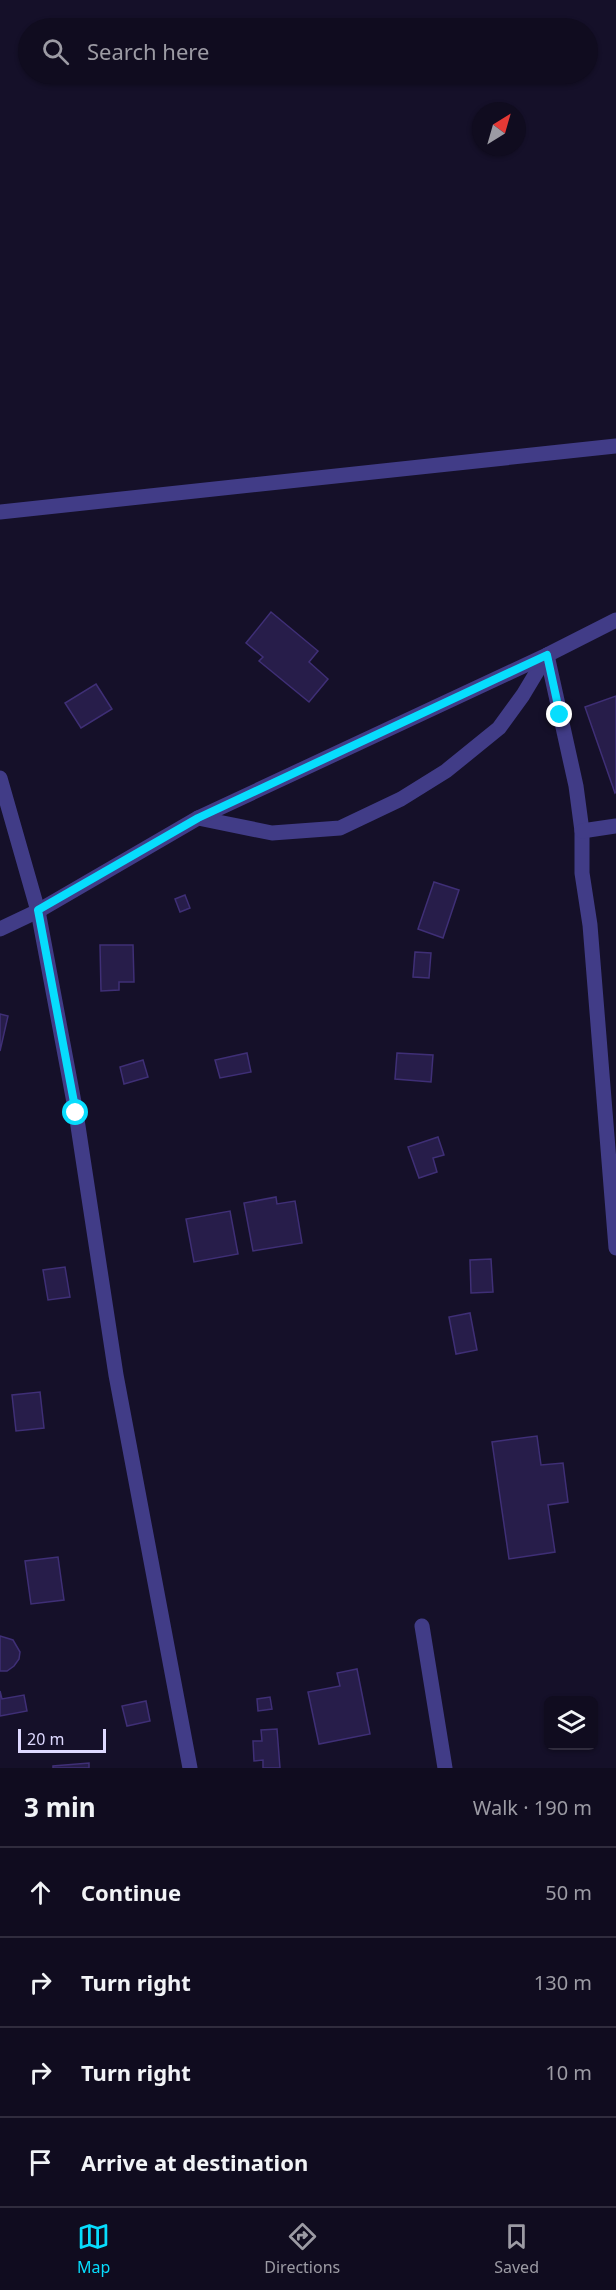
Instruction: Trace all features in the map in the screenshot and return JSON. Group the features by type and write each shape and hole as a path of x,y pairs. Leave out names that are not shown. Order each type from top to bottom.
{"street":[{"path":"0,512 616,446"},
{"path":"0,929 38,910 198,818 547,655 616,620"},
{"path":"198,818 272,833 340,828 401,799 437,776 499,728 523,695 547,655"},
{"path":"547,655 576,786 582,831 582,873 590,925 616,1248"},
{"path":"0,778 38,910 76,1113 116,1375 190,1768"},
{"path":"582,831 616,826"},
{"path":"422,1626 445,1768"}],"building":[{"path":"271,612 318,651 309,662 328,679 309,702 259,661 263,657 246,643"},
{"path":"96,684 112,709 81,728 65,703"},
{"path":"616,696 616,792 615,793 585,707"},
{"path":"434,882 459,890 443,938 418,929"},
{"path":"185,895 190,908 180,912 175,899"},
{"path":"100,945 133,945 134,982 119,982 119,990 101,991"},
{"path":"415,952 431,953 429,978 413,977"},
{"path":"0,1014 8,1016 0,1051"},
{"path":"247,1053 251,1072 220,1078 215,1060"},
{"path":"397,1053 433,1055 431,1082 395,1079"},
{"path":"143,1060 148,1077 124,1084 120,1067"},
{"path":"438,1137 444,1155 433,1158 437,1172 419,1178 408,1147"},
{"path":"276,1197 277,1204 295,1201 302,1243 253,1251 244,1203"},
{"path":"230,1211 238,1254 194,1262 186,1219"},
{"path":"491,1259 493,1292 471,1293 470,1260"},
{"path":"65,1267 70,1297 48,1300 43,1270"},
{"path":"470,1313 477,1350 456,1354 449,1317"},
{"path":"40,1392 44,1428 16,1431 12,1395"},
{"path":"537,1436 541,1465 563,1463 568,1502 548,1505 555,1552 509,1559 492,1442"},
{"path":"58,1557 64,1600 31,1604 25,1561"},
{"path":"0,1636 13,1640 20,1652 19,1659 7,1671 0,1671"},
{"path":"357,1669 370,1734 319,1744 308,1692 340,1686 337,1673"},
{"path":"0,1691 2,1699 24,1695 27,1711 0,1716"},
{"path":"270,1697 272,1709 258,1711 257,1699"},
{"path":"146,1701 150,1721 127,1726 122,1706"},
{"path":"277,1729 280,1768 263,1768 263,1760 254,1761 253,1741 262,1741 261,1730"},
{"path":"89,1763 89,1768 53,1768 53,1766"}],"route":[{"path":"76,1113 38,910 198,818 547,655 560,715"}]}
